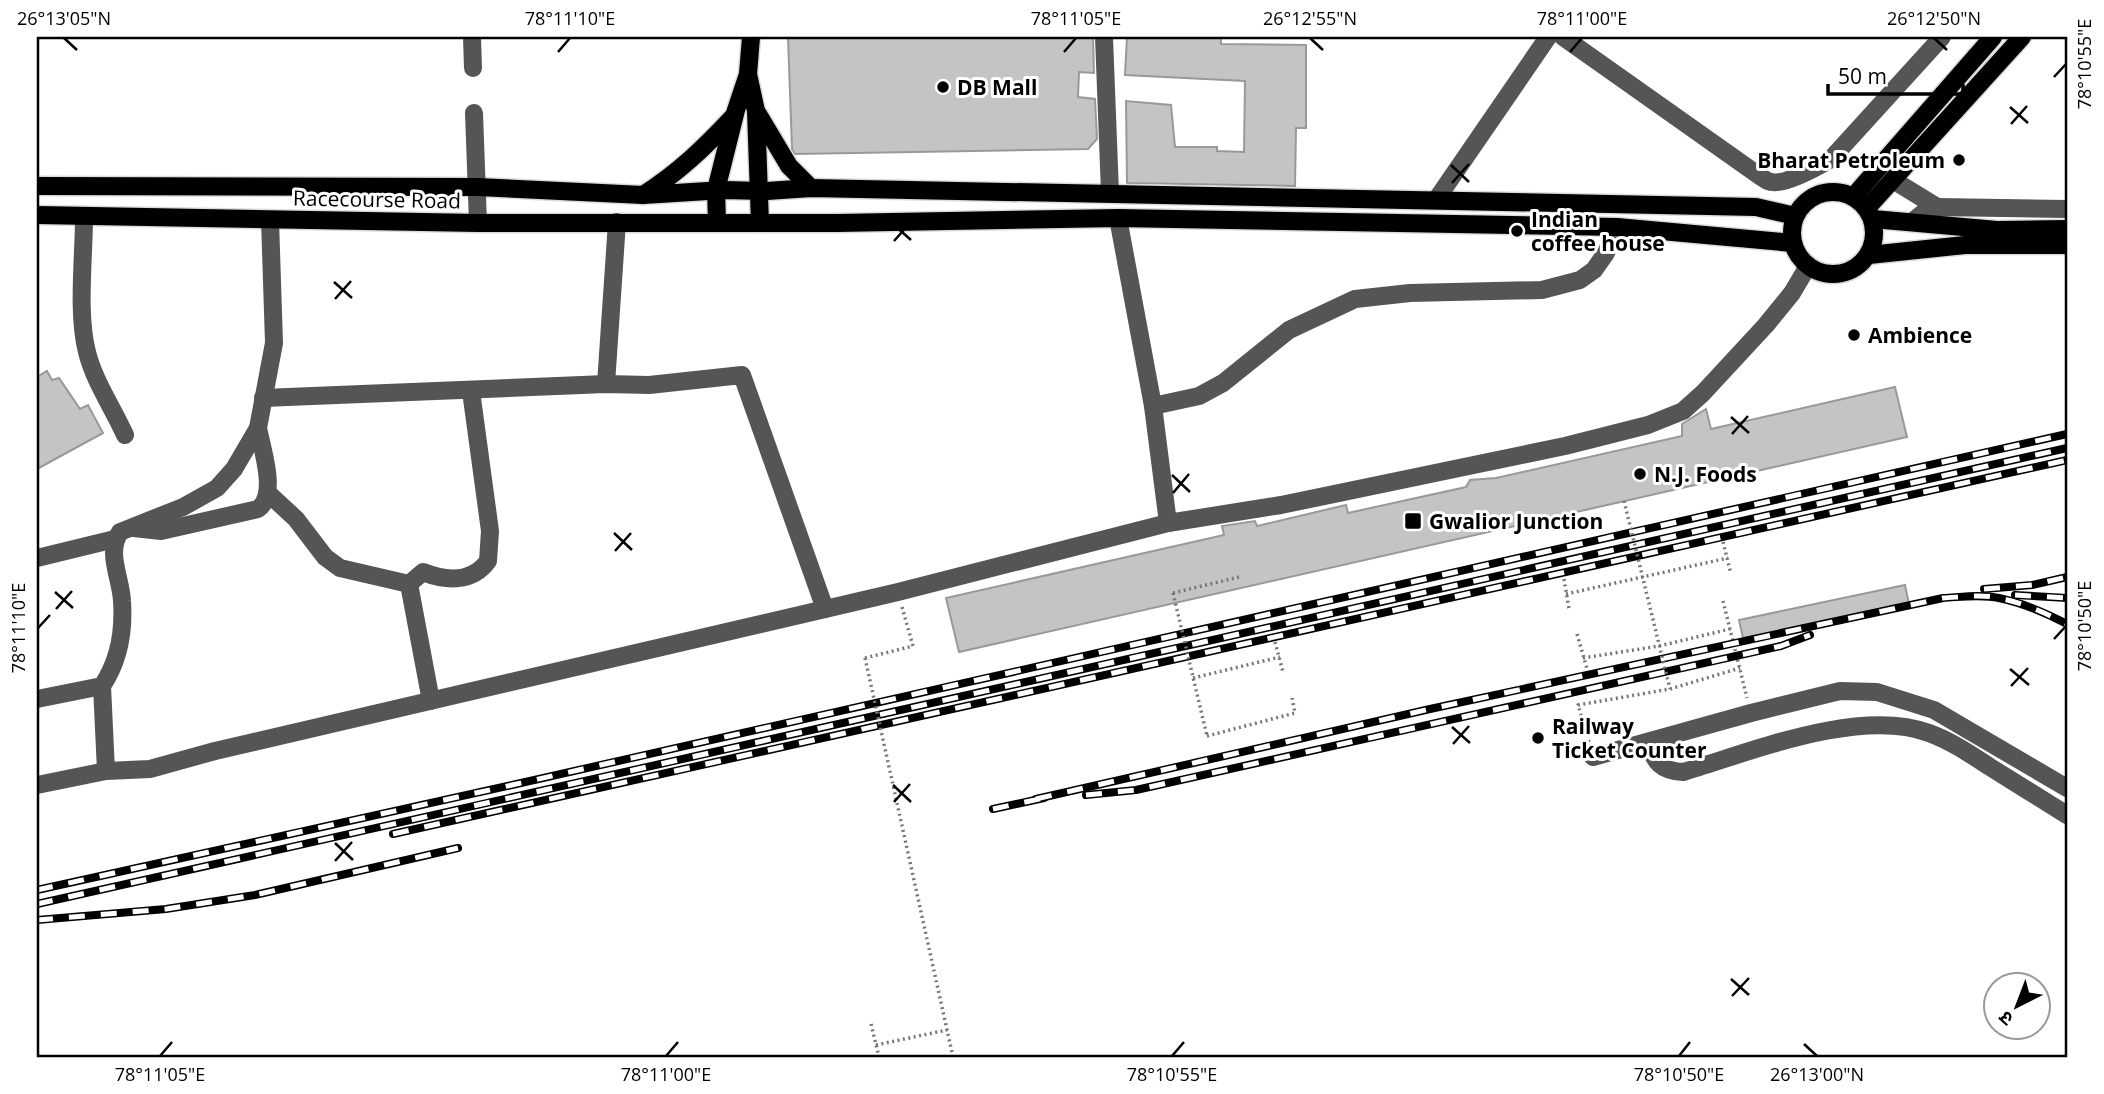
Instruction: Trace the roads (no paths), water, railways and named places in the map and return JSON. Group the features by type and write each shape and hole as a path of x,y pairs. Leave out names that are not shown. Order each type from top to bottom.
{"main road":[{"path":"716,222 716,190 734,116 748,74 751,37"},
{"path":"1865,208 1993,37"},
{"path":"1865,208 2022,37"},
{"path":"748,74 756,111 760,223"},
{"path":"756,111 789,166 811,188"},
{"path":"643,195 671,178 734,116"},
{"name":"Racecourse Road","path":"37,186 477,187 643,195 811,188 1110,193 1756,207 1795,216"},
{"path":"1865,208 1874,236 1869,255 1860,265 1848,272 1820,272 1808,266 1799,256 1793,243 1795,216 1802,204 1827,191 1840,191 1865,208 1912,222 1997,230 2067,229"},
{"name":"Racecourse Road","path":"37,215 478,223 760,223 1118,218 1617,227 1793,243"},
{"path":"1869,255 1965,245 2067,245"}],"street":[{"path":"472,37 473,68"},
{"path":"1104,37 1110,193"},
{"path":"1436,200 1548,37"},
{"path":"1563,37 1773,183 1804,173 1831,159 1942,37"},
{"path":"474,113 478,223"},
{"path":"1893,180 1937,207"},
{"path":"1912,222 1937,207 2067,209"},
{"path":"84,217 82,326 86,351 125,435"},
{"path":"1118,218 1153,406 1168,523"},
{"path":"130,527 161,531 258,509 264,505 268,493 258,428 274,343 270,220"},
{"path":"606,384 617,222"},
{"path":"1153,406 1199,396 1223,383 1289,330 1355,299 1423,292 1542,289 1580,280 1600,262 1617,227"},
{"path":"37,785 106,771 150,769 215,751 898,593 1168,523 1281,505 1552,449 1660,421 1683,411 1703,393 1792,293 1808,266"},
{"path":"263,398 606,384 649,385 742,375 825,609"},
{"path":"409,584 423,572 443,580 462,578 474,574 488,561 490,531 471,391"},
{"path":"106,771 102,686 110,674 121,635 122,600 113,551 115,539 120,532 130,527 183,507 217,488 234,469 258,428"},
{"path":"268,493 296,519 332,563 340,568 409,584"},
{"path":"37,558 115,539"},
{"path":"409,584 430,701"},
{"path":"37,699 102,686"},
{"path":"1593,757 1840,691 1877,692 1934,710 2067,788"},
{"path":"1648,742 1659,767 1683,772 1824,730 1881,725 1903,727 1927,732 1952,743 2067,815"}],"railway":[{"path":"37,890 2067,434"},
{"path":"37,904 2067,448"},
{"path":"393,834 2067,460"},
{"path":"1984,589 2032,585 2067,577"},
{"path":"2015,595 2067,598"},
{"path":"1036,799 1430,709 1943,598 1999,598 2034,609 2067,624"},
{"path":"1086,795 1136,790 1781,646 1810,635"},
{"path":"993,809 1044,798"},
{"path":"37,920 166,909 255,895 458,848"}],"place":[{"name":"DB Mall","path":"943,87"},
{"name":"Bharat Petroleum","path":"1959,160"},
{"name":"Indian coffee house","path":"1517,231"},
{"name":"Ambience","path":"1854,335"},
{"name":"N.J. Foods","path":"1640,474"},
{"name":"Gwalior Junction","path":"1413,521"},
{"name":"Railway Ticket Counter","path":"1538,738"}]}
